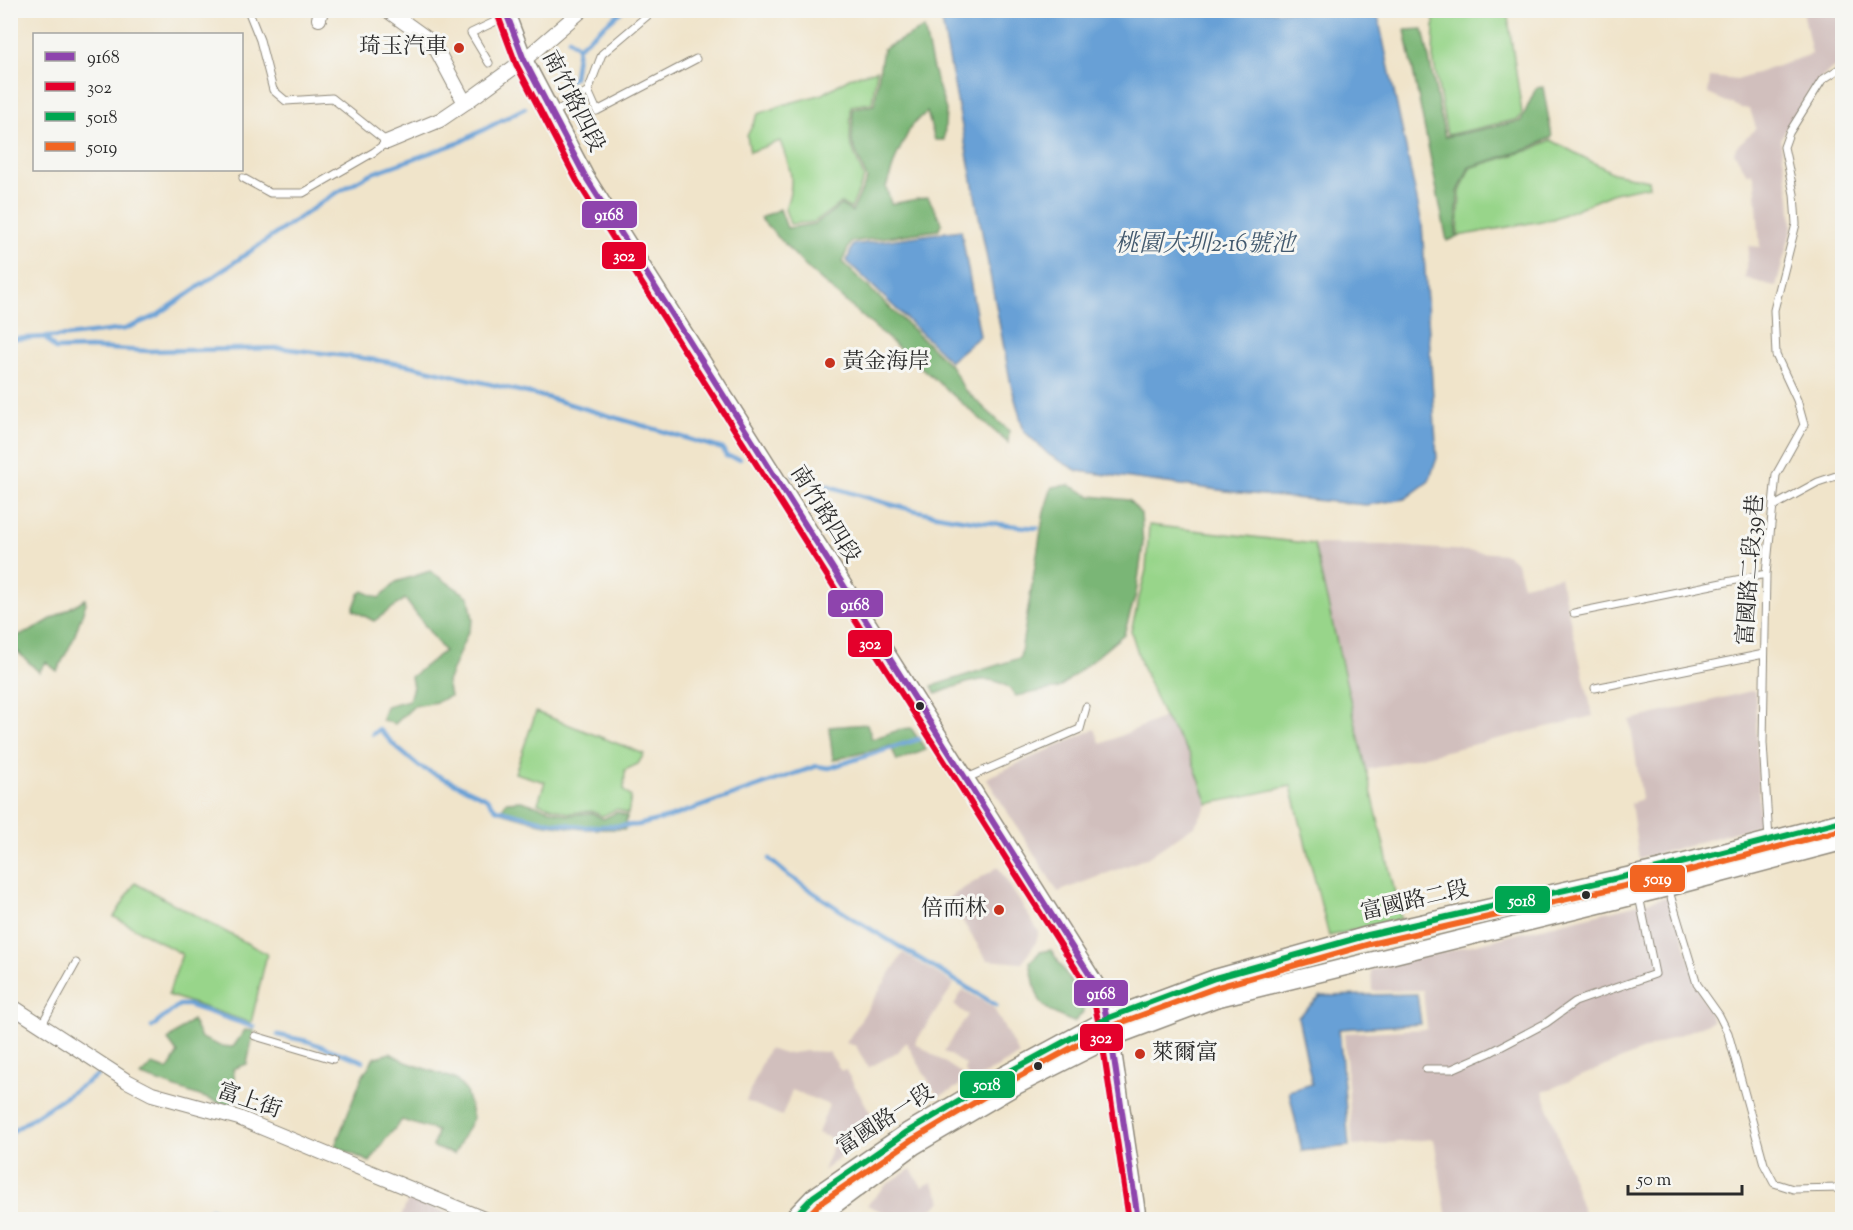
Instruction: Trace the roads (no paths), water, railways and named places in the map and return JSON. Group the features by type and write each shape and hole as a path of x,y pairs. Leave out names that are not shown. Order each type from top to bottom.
{"street":[{"path":"387,10 433,43 465,103"},
{"path":"387,142 440,120 524,60 582,10"},
{"name":"南竹路四段","path":"506,13 524,60 585,176 964,780 1019,861 1101,993 1108,1018 1138,1220"},
{"name":"富國路二段","path":"1108,1018 1215,978 1368,935 1662,868 1842,821"},
{"name":"富國路二段","path":"1111,1038 1215,999 1639,896 1842,842"},
{"name":"富上街","path":"10,1005 126,1081 152,1094 239,1118 486,1220"},
{"name":"富國路一段","path":"791,1220 813,1197 907,1132 1005,1074 1108,1018"},
{"name":"富國路一段","path":"819,1220 825,1212 914,1146 1016,1086 1111,1038"}],"lane":[{"path":"243,178 270,193 303,193 374,152 387,142 332,98 286,101 273,90 260,40 248,10"},
{"path":"552,114 588,91 602,54 654,10"},
{"path":"489,63 471,33 506,13"},
{"path":"588,91 597,111 696,59"},
{"name":"富國路二段39巷","path":"1774,860 1769,840 1763,743 1766,574 1776,475 1804,425 1797,400 1776,355 1774,310 1796,224 1794,194 1784,147 1789,133 1822,80 1842,67"},
{"path":"1774,506 1818,482 1842,474"},
{"path":"1574,613 1766,574"},
{"path":"1594,688 1764,654"},
{"path":"964,780 1080,729 1086,707"},
{"path":"1662,868 1697,984 1719,1015 1728,1033 1764,1164 1774,1183 1793,1189 1842,1188"},
{"path":"1426,1069 1452,1069 1491,1053 1546,1023 1575,1002 1655,974 1639,896"},
{"path":"42,1024 76,963"},
{"path":"255,1036 333,1059"}],"water":[{"name":"桃園大圳2-16號池","path":"940,11 1377,11 1422,224 1437,458 1429,481 1405,499 1366,505 1241,493 1078,471 1049,455 1024,431 1011,385"},
{"path":"961,230 980,336 950,361 847,261 853,245"},
{"path":"1417,994 1421,1024 1339,1029 1349,1146 1302,1151 1289,1091 1312,1084 1298,1017 1321,996"}],"waterway":[{"path":"564,83 574,77 578,47 623,10"},
{"path":"569,39 578,47"},
{"path":"10,339 67,336 125,329 156,316 331,196 370,174 458,143 525,108"},
{"path":"45,337 55,349 148,351 281,348 408,365 545,397 723,449 726,456 740,459"},
{"path":"794,475 918,511 1037,528"},
{"path":"373,734 379,729 420,767 486,798 496,809 543,821 585,827 638,825 670,817 817,766 829,768 919,739"},
{"path":"769,859 789,876 849,916 996,1005"},
{"path":"152,1027 179,1005 188,1005 254,1027"},
{"path":"278,1035 307,1041 363,1061"},
{"path":"10,1133 98,1075"},
{"path":"192,1220 212,1209 242,1220"}],"place":[{"name":"琦玉汽車","path":"459,48"},
{"name":"黃金海岸","path":"830,363"},
{"name":"倍而林","path":"999,910"},
{"name":"萊爾富","path":"1140,1054"}]}
